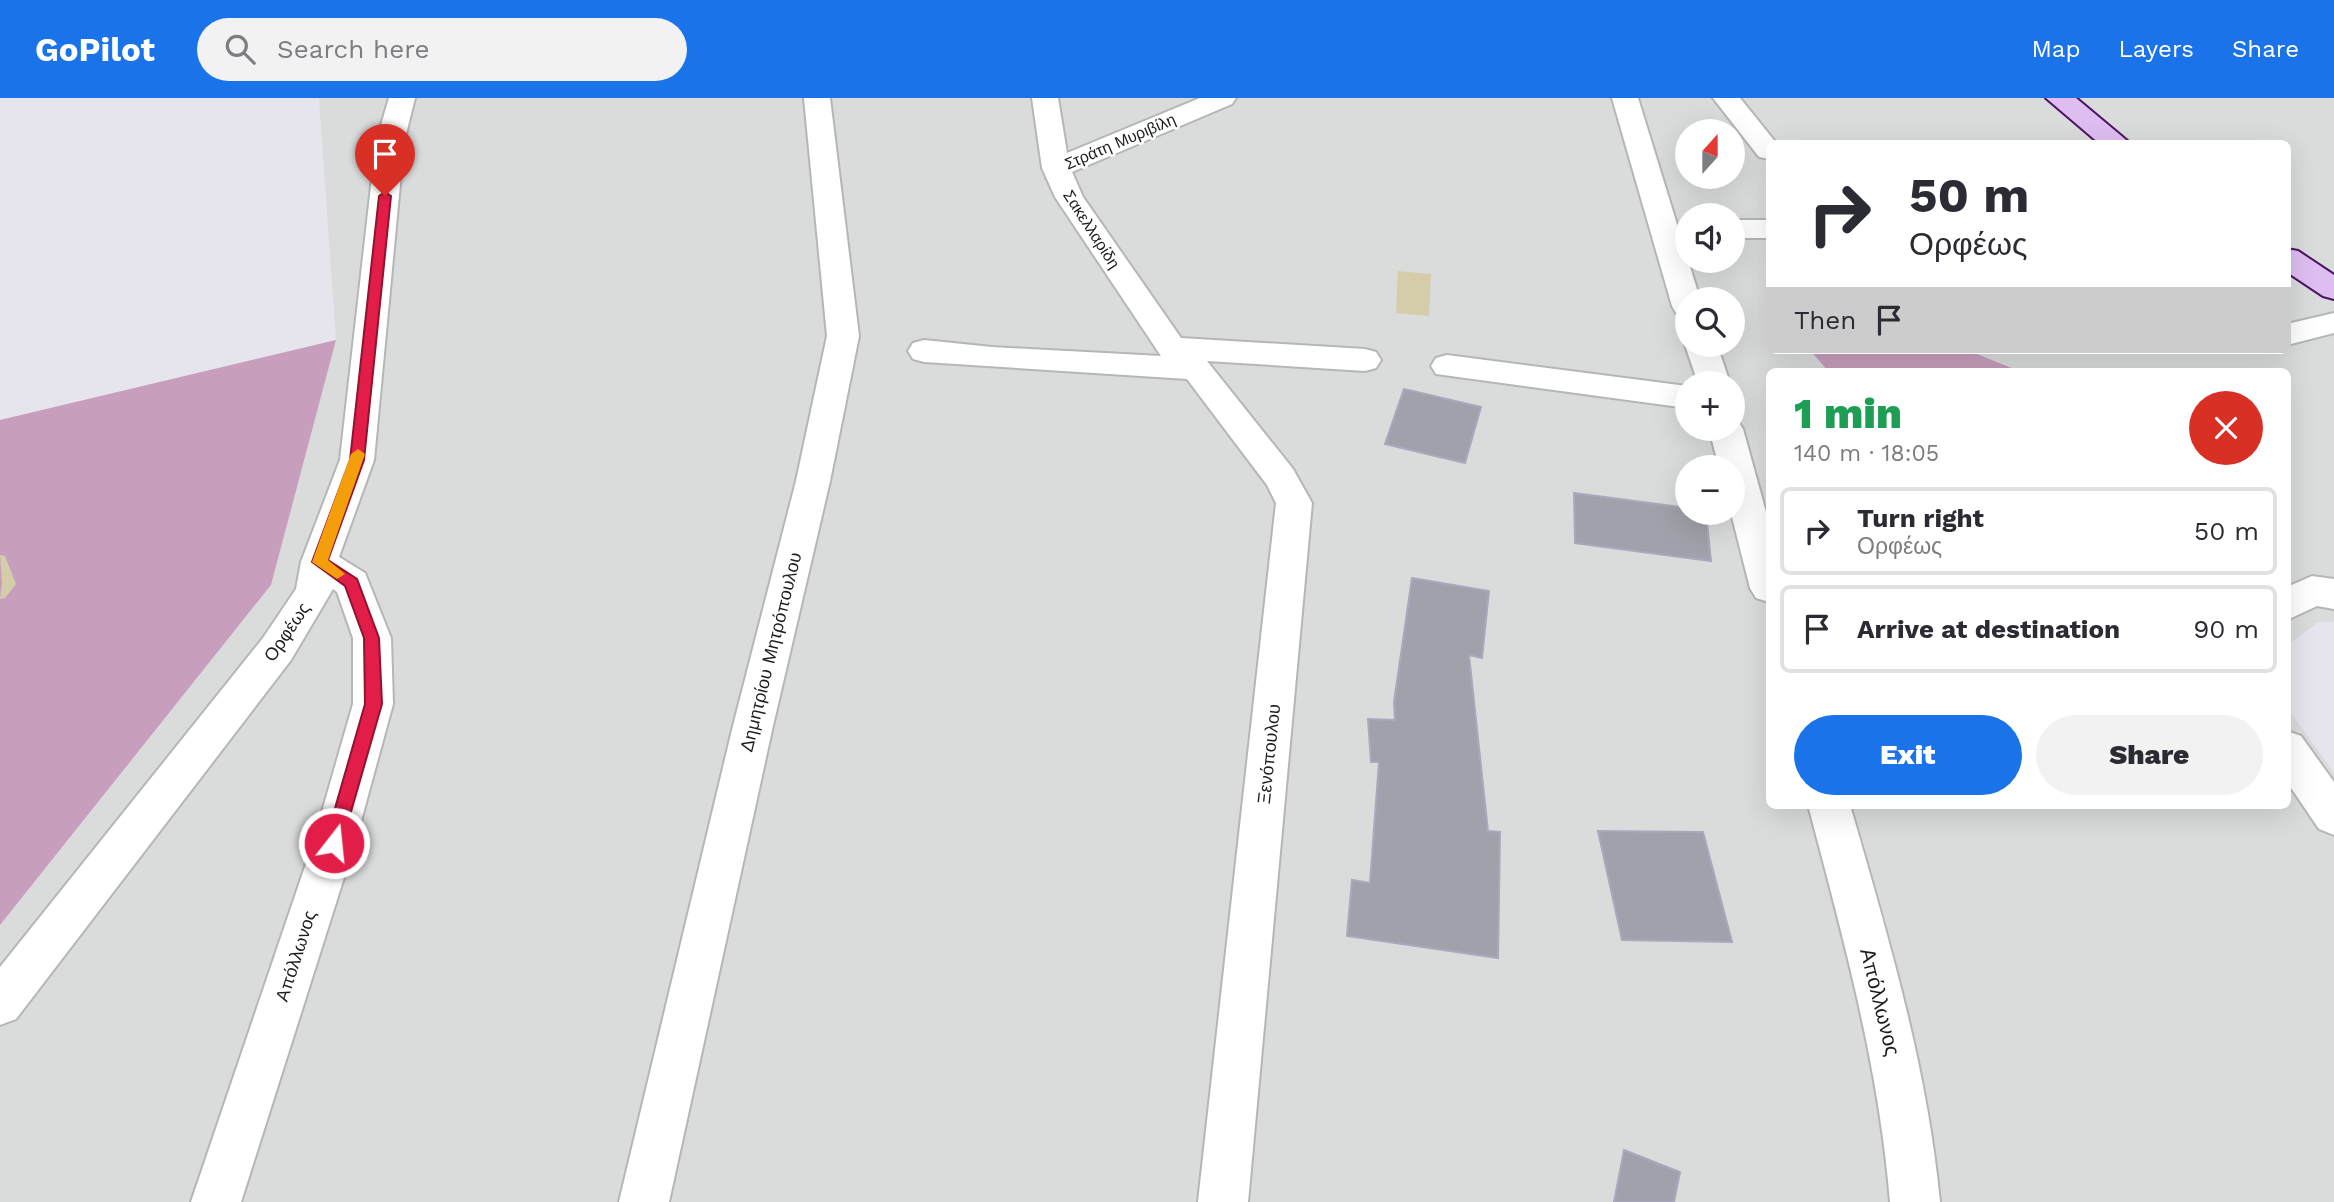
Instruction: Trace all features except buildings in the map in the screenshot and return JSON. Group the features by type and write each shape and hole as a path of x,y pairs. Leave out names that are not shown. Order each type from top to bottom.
{"street":[{"name":"Ορφέως","path":"0,1003 277,649 314,592 319,562 357,460 390,142 402,98"},
{"name":"Δημητρίου Μητρόπουλου","path":"644,1202 752,730 813,481 843,336 817,98"},
{"name":"Σακελλαρίδη","path":"1045,98 1049,137 1056,168 1069,197 1184,358"},
{"name":"Στράτη Μυριβίλη","path":"1056,168 1223,98"},
{"path":"1625,98 1684,278"},
{"path":"1726,98 1766,146"},
{"path":"2059,98 2113,140"},
{"path":"1745,229 1766,229"},
{"path":"2291,261 2334,289"},
{"path":"2291,334 2334,323"},
{"path":"924,351 989,356 1365,360"},
{"name":"Ξενόπουλου","path":"1184,358 1281,478 1294,503 1223,1202"},
{"path":"1447,366 1675,395"},
{"path":"1729,441 1766,577"},
{"name":"Απόλλωνος","path":"216,1202 334,843 373,704 372,638 352,583 319,562"},
{"path":"2291,603 2312,591 2334,594"},
{"path":"2291,754 2334,816"},
{"name":"Απόλλωνος","path":"1830,809 1886,1014 1903,1105 1915,1202"}],"shaded area":[{"path":"319,98 2334,98 2334,622 2318,622 2291,643 2291,368 1766,368 1766,809 2291,809 2291,713 2334,773 2334,1202 0,1202 0,925 271,585 336,340"},
{"path":"1398,271 1431,274 1429,316 1396,313"},
{"path":"336,340 271,585 0,925 0,420"},
{"path":"1813,354 1977,354 2012,368 1825,368"}],"waterway":[{"path":"0,560 9,584 0,594"}],"slow traffic":[{"path":"337,574 319,562 358,454"}],"route":[{"path":"334,843 373,704 372,638 352,583 319,562 357,460 368,382 385,196"}]}
